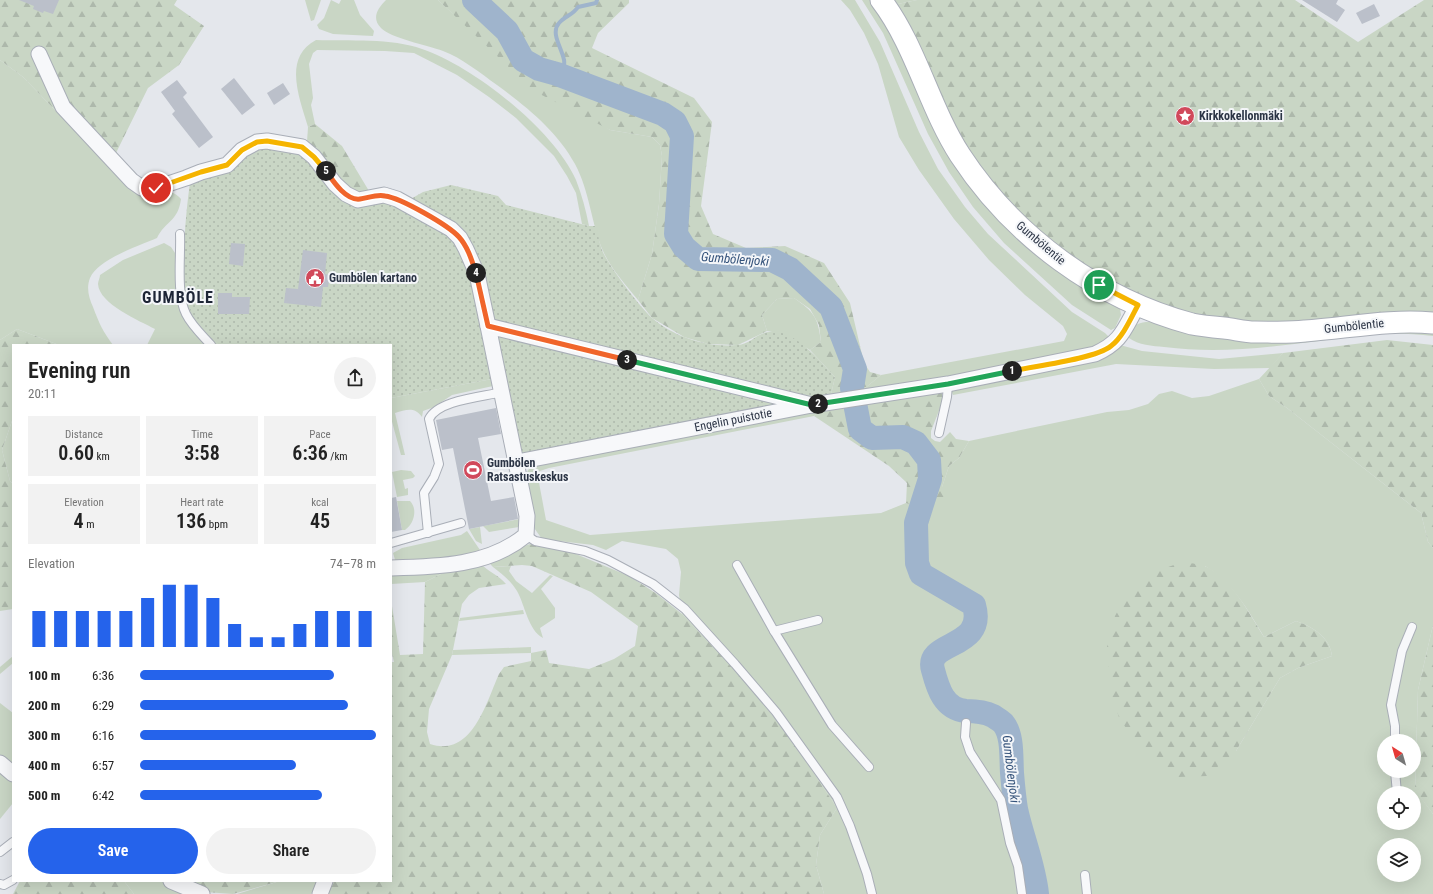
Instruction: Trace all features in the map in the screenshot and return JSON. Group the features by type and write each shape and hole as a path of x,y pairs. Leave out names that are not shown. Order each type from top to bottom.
{"main road":[{"name":"Gumbölentie","path":"881,0 887,8 907,47 935,110 960,154 981,186 1020,227 1054,257 1099,285 1138,305 1192,324 1252,332 1305,331 1364,324 1408,321 1433,322"}],"street":[{"path":"39,54 63,107 132,181 142,188 156,188 201,172 227,165 242,150 257,142 267,141 302,147 314,157 335,184 346,194 358,200 384,195 397,199 451,229 460,238 477,274 517,462 527,516 526,535 514,545 480,560 433,567 392,568"},
{"name":"Engelin puistotie","path":"517,462 812,405 948,384 1095,354 1111,347 1119,338 1138,305"},
{"path":"488,326 812,405"},
{"path":"0,763 12,773"},
{"path":"173,882 202,894"},
{"path":"320,894 325,882"}],"lane":[{"path":"180,234 181,292 185,313 196,329 210,344"},
{"path":"939,433 948,384"},
{"path":"428,533 424,493 434,477 439,464 429,419 432,413 447,404 502,392"},
{"path":"392,543 461,523"},
{"path":"526,535 535,541 585,551 608,560 653,584 685,609 776,712 837,797 850,826 867,874 872,894"},
{"path":"737,565 774,631 832,725 869,767"},
{"path":"774,631 818,620"},
{"path":"1395,734 1391,705 1402,651 1412,626"},
{"path":"966,723 966,737 970,752 1001,800 1010,843 1018,866 1022,894"},
{"path":"0,852 12,843"},
{"path":"1085,875 1087,894"},
{"path":"0,884 4,885 12,881"}],"green space":[{"path":"0,0 177,0 174,5 204,26 179,65 148,88 116,153 113,170 23,77 0,60"},
{"path":"305,0 321,0 314,20 311,21"},
{"path":"331,0 339,4 341,0 354,0 360,15 374,31 373,36 333,34 319,29 317,25 324,18"},
{"path":"386,0 438,0 452,13 610,130 652,137 660,145 662,156 659,204 652,254 638,300 606,258 599,240 584,185 575,164 560,141 530,111 497,85 464,62 443,51 392,35 381,28 376,21 376,17 380,6"},
{"path":"438,0 629,0 629,3 598,33 592,48 694,98 712,122 701,206 713,234 746,248 785,246 824,263 850,303 864,363 870,372 881,375 859,393 830,399 835,377 810,350 821,342 819,325 810,309 794,298 777,299 762,315 767,331 738,345 708,344 684,337 652,318 638,300 652,254 659,204 662,156 660,145 652,137 610,130 534,91"},
{"path":"841,0 855,0 880,42 919,132 938,169 965,207 988,234 1072,312 1105,333 1110,338 1086,351 859,393 881,375 1064,341 1067,334 1063,326 1025,295 989,260 954,219 919,170 899,137 878,64 864,33 850,10"},
{"path":"862,0 872,0 1120,309 1121,315 1115,328 1111,330 1072,305 1004,243 973,207 949,172 928,134 883,33"},
{"path":"890,0 917,0 893,5"},
{"path":"917,0 1295,0 1358,42 1424,0 1433,0 1433,314 1411,311 1302,322 1253,323 1194,315 1141,297 1103,279 1025,222 967,152 893,5"},
{"path":"316,40 370,41 410,45 442,57 487,85 510,102 531,121 550,141 565,161 576,180 584,203 589,226 582,224 576,193 554,156 516,118 457,75 414,53 317,50 313,53 309,64 313,98 311,105 315,124 308,127 298,92 296,68 299,57 306,48"},
{"path":"0,60 23,77 134,192 153,190 166,191 172,192 181,199 174,217 160,232 157,238 110,259 94,271 90,278 88,293 90,300 106,336 112,344 56,344 17,329 0,340"},
{"path":"315,124 342,146 369,191 360,194 351,192 307,142 308,127"},
{"path":"266,146 297,153 351,192 409,200 423,192 451,185 498,196 506,205 589,226 596,226 599,241 605,257 640,305 661,325 681,336 715,345 743,344 767,332 782,333 789,336 797,340 811,352 835,377 830,399 527,455 521,453 492,379 392,398 392,344 218,344 196,322 189,305 186,289 184,252 190,182 207,175 220,175 248,152"},
{"path":"164,243 171,247 179,259 185,258 187,298 194,318 218,344 148,344 155,329 121,311 105,298 100,291 98,284 100,275 123,260"},
{"path":"794,298 811,311 818,327 821,342 810,350 783,334 767,331 762,315 777,299"},
{"path":"1146,322 1433,330 1433,336 1377,334 1267,347 1217,350 1191,349 1146,345 1129,338 1128,334 1133,327 1137,324"},
{"path":"17,329 56,344 12,344 12,421 2,450 10,481 12,483 12,609 0,611 0,340"},
{"path":"1387,340 1433,345 1433,548 1428,542 1421,513 1287,408 1269,396 1259,379 1283,353"},
{"path":"1120,345 1142,351 1219,359 1283,353 1270,368 1214,369 1116,364 953,395 951,390"},
{"path":"492,379 493,386 452,395 434,407 423,411 422,417 413,410 395,413 405,455 401,455 392,422 392,398"},
{"path":"1259,379 1269,396 1287,408 1421,513 1428,542 1433,548 1433,625 1418,690 1417,734 1377,734 1377,778 1415,778 1415,786 1377,786 1377,830 1421,830 1421,797 1433,814 1433,894 824,894 816,865 820,835 837,808 788,734 735,670 682,614 679,595 681,572 678,559 666,549 622,541 606,550 593,545 542,539 532,525 524,477 529,469 537,463 820,409 814,416 549,468 537,472 546,520 590,535 881,513 906,503 920,509 942,487 949,466 959,458 969,441 1107,412 1129,410 1148,404 1159,394 1172,391 1192,398 1209,396","holes":["1205,566 1224,580 1232,589 1246,607 1264,637 1296,621 1309,626 1320,634 1331,649 1332,656 1298,668 1280,678 1236,751"]},
{"path":"942,388 942,403 931,431 931,438 940,442 950,432 956,439 969,441 959,458 949,466 942,487 946,500 931,507 922,508 906,503 907,483 889,466 814,416 820,409"},
{"path":"12,421 12,483 10,481 2,450"},
{"path":"401,470 411,471 415,476 413,478 403,480 405,489 408,488 408,495 397,497 392,472"},
{"path":"397,501 410,501 414,508 413,520 405,530 402,530"},
{"path":"520,519 522,524 519,527 489,532 483,526"},
{"path":"480,527 482,544 476,541 469,529"},
{"path":"467,531 480,550 481,554 479,556 396,563 393,553 402,548 461,535"},
{"path":"530,544 571,552 629,576 657,594 682,614 735,670 788,734 837,808 820,835 816,865 824,894 326,894 331,882 392,882 392,662 394,662 392,654 392,606 400,655 423,654 425,582 451,569 480,563 506,584 479,588 469,595 462,604 452,655 429,709 427,732 430,744 444,746 457,743 467,736 483,713 499,674 504,667 531,661 531,653 546,650 549,663 589,669 614,659 635,646 638,626 591,592 532,566 522,565 493,567 488,561 503,553"},
{"path":"1182,562 1207,567 1225,580 1240,598 1264,637 1296,621 1309,626 1320,634 1328,643 1332,656 1298,668 1280,678 1236,751 1207,776 1178,777 1145,753 1120,720 1110,692 1107,647 1115,616 1132,585 1149,574"},
{"path":"511,566 509,571 516,581 532,593 550,575 553,576 541,589 555,608 555,618 540,628 543,638 530,623 515,587 493,567"},
{"path":"451,569 425,582 392,584 392,573"},
{"path":"523,610 524,614 459,621 460,618"},
{"path":"1433,625 1433,814 1421,798 1421,786 1415,786 1415,778 1421,778 1421,734 1417,734 1418,690"},
{"path":"531,647 531,653 452,655 453,650"},
{"path":"12,657 12,664 0,674 0,667"},
{"path":"0,703 12,712 12,764 0,758"},
{"path":"0,769 12,779 12,804 0,819"},
{"path":"19,882 125,882 134,894 13,894"},
{"path":"125,882 165,882 188,894 134,894"},
{"path":"180,882 276,882 233,894 205,892"},
{"path":"277,882 319,882 311,894 237,894"}],"building":[{"path":"19,0 59,0 53,14 44,11 43,13 33,9 34,6"},
{"path":"1302,0 1338,0 1336,4 1345,10 1337,22"},
{"path":"1374,4 1380,16 1362,24 1356,13"},
{"path":"234,78 255,105 242,115 221,89"},
{"path":"177,80 187,93 183,97 213,137 199,148 172,114 175,111 161,92"},
{"path":"283,83 290,94 274,105 267,93"},
{"path":"231,243 245,244 243,266 229,264"},
{"name":"Gumbölen kartano","path":"303,250 327,253 325,274 330,275 328,287 323,287 321,307 284,303 286,288 298,289"},
{"path":"218,293 232,293 232,297 250,297 249,314 218,314"},
{"path":"496,408 501,434 478,438 491,501 514,497 518,519 469,529 453,448 442,450 436,420"},
{"path":"396,497 402,530 392,532 392,498"}],"waterway":[{"name":"Gumbölenjoki","path":"474,0 507,31 523,60 539,69 557,74 663,114 675,122 682,136 676,234 684,247 698,259 772,260 790,269 831,307 855,369 852,388 860,429 872,438 903,437 916,443 929,460 930,479 916,523 917,563 921,574 974,605 976,619 972,630 964,637 937,654 933,660 933,670 943,697 952,706 966,711 980,712 993,716 1002,722 1006,728 1011,746 1016,809 1033,872 1037,894"},
{"path":"563,76 564,62 563,55 557,41 557,27 561,21 574,12 578,7 596,3 597,0"}],"place":[{"name":"Kirkkokellonmäki","path":"1185,116"},
{"name":"Gumbölen kartano","path":"315,278"},
{"name":"Gumbölen Ratsastuskeskus","path":"473,470"}],"district":[{"name":"GUMBÖLE","path":"178,297"}],"route":[{"path":"156,188 201,172 227,165 242,150 257,142 267,141 302,147 314,157 335,184 346,194 358,200 384,195 397,199 451,229 460,238 477,274 488,326 511,330 812,405 948,384 1095,354 1111,347 1119,338 1138,305 1099,285"}]}
